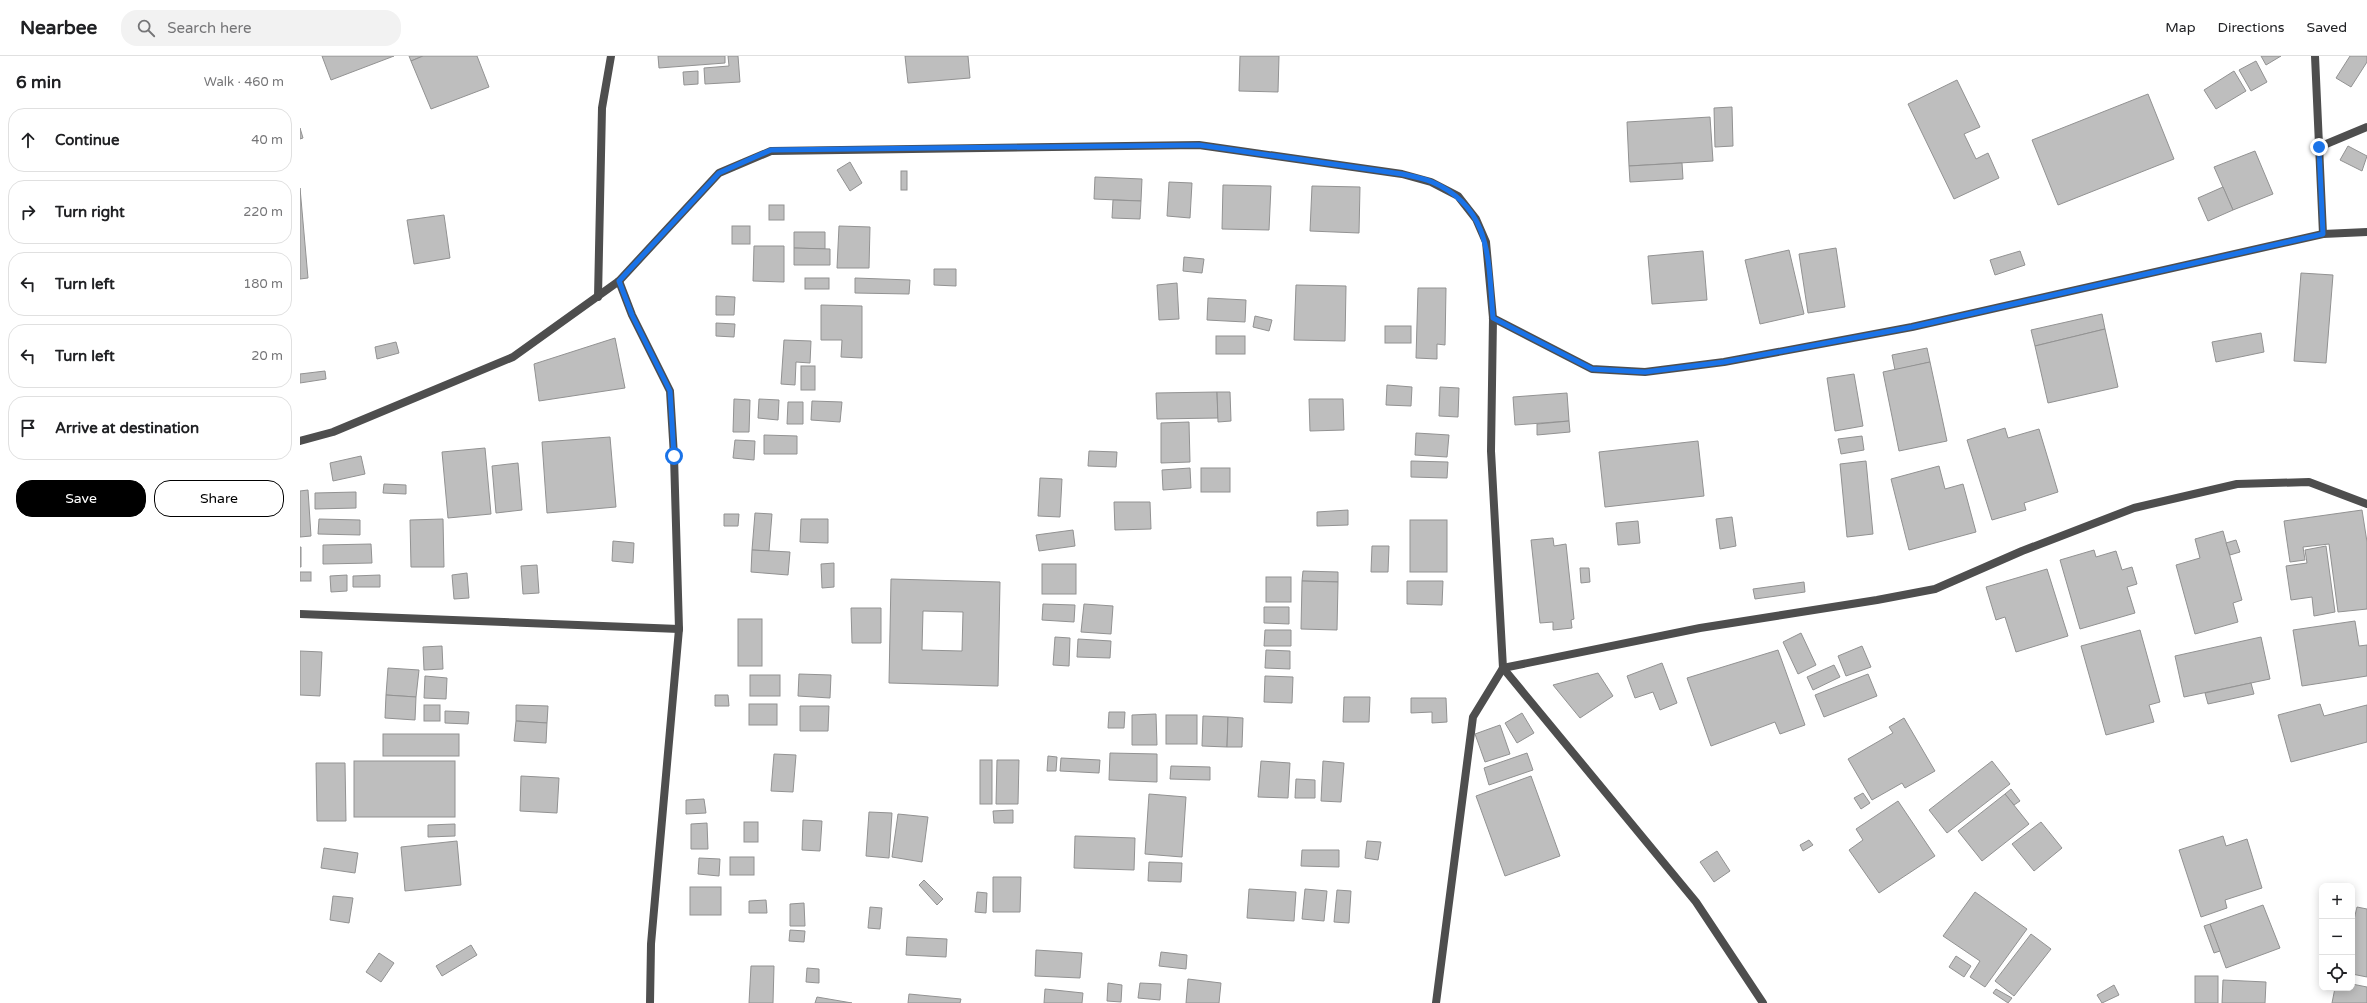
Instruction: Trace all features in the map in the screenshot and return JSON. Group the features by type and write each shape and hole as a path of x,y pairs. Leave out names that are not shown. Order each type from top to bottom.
{"street":[{"path":"598,297 602,108 611,56"},
{"path":"2315,56 2323,234"},
{"path":"2319,147 2367,127"},
{"path":"300,442 340,429 513,357 619,281 719,173 771,150 1199,145 1402,174 1431,182 1458,196 1476,219 1486,242 1493,318 1491,451 1502,668 1473,717 1436,1003"},
{"path":"1493,318 1592,369 1645,372 1724,362 1912,327 2323,234 2367,232"},
{"path":"619,281 632,315 670,391 679,629 650,944 650,1003"},
{"path":"1502,668 1700,628 1869,602 1935,589 2022,550 2134,508 2237,484 2310,482 2367,504"},
{"path":"300,614 679,629"},
{"path":"1502,668 1696,902 1763,1003"}],"building":[{"path":"322,56 394,56 331,80"},
{"path":"409,56 423,56 411,61"},
{"path":"423,56 477,56 489,87 431,109 411,61"},
{"path":"658,56 725,56 725,63 659,68"},
{"path":"728,56 738,56 740,82 705,84 704,68 729,66"},
{"path":"905,56 968,56 970,78 908,83"},
{"path":"1240,56 1279,56 1278,92 1239,91"},
{"path":"2261,56 2281,56 2266,65"},
{"path":"2350,56 2367,56 2367,62 2351,87 2336,78"},
{"path":"2256,61 2267,82 2251,91 2239,70"},
{"path":"698,71 698,84 684,85 683,72"},
{"path":"2234,71 2246,91 2216,109 2204,90"},
{"path":"1957,80 1980,127 1964,134 1976,159 1988,153 1999,178 1954,199 1908,104"},
{"path":"2148,94 2174,159 2058,205 2032,140"},
{"path":"1732,107 1733,146 1715,147 1714,108"},
{"path":"1710,117 1713,161 1629,166 1627,122"},
{"path":"300,128 303,138 300,139"},
{"path":"2348,146 2367,156 2362,171 2340,160"},
{"path":"2255,151 2273,194 2233,210 2214,167"},
{"path":"850,162 862,183 850,191 837,170"},
{"path":"1682,163 1683,179 1630,182 1629,166"},
{"path":"901,171 907,171 907,190 901,190"},
{"path":"1095,177 1142,179 1141,201 1094,199"},
{"path":"1169,182 1192,183 1190,218 1167,216"},
{"path":"1223,185 1271,186 1269,230 1222,229"},
{"path":"1312,186 1360,187 1359,233 1310,231"},
{"path":"2223,187 2233,210 2208,221 2198,198"},
{"path":"300,188 308,278 300,279"},
{"path":"1113,200 1141,201 1140,219 1112,218"},
{"path":"769,205 784,205 784,220 769,220"},
{"path":"444,215 450,258 414,264 407,220"},
{"path":"732,226 750,226 750,244 732,244"},
{"path":"839,226 870,227 869,268 837,268"},
{"path":"794,232 825,232 825,249 794,248"},
{"path":"754,246 784,246 784,282 753,281"},
{"path":"794,248 830,249 830,265 794,265"},
{"path":"1836,248 1845,307 1808,313 1799,254"},
{"path":"1789,250 1804,314 1760,324 1745,260"},
{"path":"1703,251 1707,300 1652,304 1648,256"},
{"path":"2020,251 2025,265 1995,275 1990,260"},
{"path":"1184,257 1204,259 1202,273 1183,271"},
{"path":"934,269 956,269 956,286 934,285"},
{"path":"2301,273 2333,275 2326,363 2294,361"},
{"path":"805,278 829,278 829,289 805,289"},
{"path":"855,278 910,280 909,294 855,293"},
{"path":"1177,283 1179,319 1159,320 1157,285"},
{"path":"1296,285 1346,286 1345,341 1294,340"},
{"path":"1418,288 1446,288 1445,345 1437,344 1437,359 1416,358"},
{"path":"716,296 735,297 734,315 716,315"},
{"path":"1208,298 1246,300 1245,322 1207,320"},
{"path":"821,305 862,306 862,358 841,357 842,340 821,340"},
{"path":"2102,314 2105,329 2035,346 2031,330"},
{"path":"1255,316 1272,320 1269,331 1253,327"},
{"path":"716,323 735,324 734,337 716,336"},
{"path":"1385,326 1411,326 1411,343 1385,343"},
{"path":"2105,329 2118,387 2048,403 2035,346"},
{"path":"2261,333 2264,352 2216,362 2212,342"},
{"path":"1216,336 1245,336 1245,354 1216,354"},
{"path":"615,338 625,388 539,401 534,364"},
{"path":"784,340 811,341 810,363 796,362 795,385 781,384"},
{"path":"396,342 399,353 377,359 375,347"},
{"path":"1927,348 1930,362 1895,370 1892,355"},
{"path":"1930,362 1947,441 1899,451 1883,372"},
{"path":"801,366 815,366 815,390 801,390"},
{"path":"325,371 326,379 300,383 300,374"},
{"path":"1854,374 1863,426 1835,431 1827,378"},
{"path":"1387,385 1412,387 1411,406 1386,405"},
{"path":"1440,387 1459,388 1458,417 1439,416"},
{"path":"1217,392 1218,418 1157,419 1156,393"},
{"path":"1217,392 1230,392 1231,421 1218,422"},
{"path":"1567,393 1569,421 1515,425 1513,397"},
{"path":"734,399 750,400 749,432 733,432"},
{"path":"759,399 779,400 778,420 758,418"},
{"path":"1309,399 1343,399 1344,430 1310,431"},
{"path":"812,401 842,402 840,422 811,420"},
{"path":"788,402 803,402 803,424 787,424"},
{"path":"1569,421 1570,432 1537,435 1537,424"},
{"path":"1189,422 1190,462 1161,463 1161,423"},
{"path":"2005,428 2008,438 2039,429 2058,492 2024,503 2026,510 1992,520 1967,440"},
{"path":"1416,433 1449,435 1447,457 1415,455"},
{"path":"764,435 797,436 797,454 764,454"},
{"path":"1862,436 1864,450 1841,454 1838,439"},
{"path":"610,437 616,507 547,513 542,442"},
{"path":"735,440 755,441 754,460 733,458"},
{"path":"1698,441 1704,496 1605,507 1599,452"},
{"path":"485,448 491,514 448,518 442,452"},
{"path":"1089,451 1117,452 1116,467 1088,466"},
{"path":"361,456 365,474 333,481 330,463"},
{"path":"1411,461 1448,462 1447,478 1411,477"},
{"path":"1866,461 1873,534 1847,537 1840,464"},
{"path":"518,463 522,510 496,513 492,466"},
{"path":"1939,466 1945,489 1963,484 1976,532 1909,550 1891,479"},
{"path":"1190,468 1191,488 1163,490 1162,470"},
{"path":"1201,468 1230,468 1230,492 1201,492"},
{"path":"1040,478 1062,479 1060,517 1038,516"},
{"path":"384,484 406,485 406,494 383,493"},
{"path":"308,490 311,536 300,537 300,491"},
{"path":"356,492 356,508 315,509 315,493"},
{"path":"1114,502 1150,502 1151,529 1115,530"},
{"path":"1348,510 1348,525 1317,526 1317,512"},
{"path":"2362,510 2367,542 2367,609 2338,612 2329,544 2303,547 2305,560 2290,562 2284,521"},
{"path":"755,513 772,514 769,551 752,550"},
{"path":"724,514 739,514 738,526 724,526"},
{"path":"1732,517 1736,546 1720,549 1716,519"},
{"path":"319,519 360,520 360,535 318,534"},
{"path":"443,519 444,567 411,567 410,520"},
{"path":"801,519 828,519 828,543 800,542"},
{"path":"1410,520 1447,520 1447,572 1410,572"},
{"path":"1638,521 1640,543 1618,545 1616,523"},
{"path":"1073,530 1075,546 1039,551 1036,535"},
{"path":"2223,531 2242,600 2233,603 2238,622 2195,634 2176,565 2200,558 2195,539"},
{"path":"1553,538 1554,546 1566,544 1574,619 1571,620 1572,628 1553,630 1553,622 1540,623 1531,540"},
{"path":"2236,540 2240,552 2230,555 2226,543"},
{"path":"613,541 634,543 633,563 612,561"},
{"path":"371,544 372,563 323,564 323,545"},
{"path":"1372,546 1389,546 1388,572 1371,572"},
{"path":"2326,546 2335,612 2314,616 2312,597 2291,600 2286,566 2307,563 2305,550"},
{"path":"300,547 301,567 300,567"},
{"path":"752,550 790,552 788,575 751,572"},
{"path":"2094,550 2096,557 2116,551 2122,570 2132,567 2137,584 2127,587 2135,613 2080,629 2060,560"},
{"path":"834,563 834,587 822,588 821,564"},
{"path":"1042,564 1076,564 1076,594 1042,594"},
{"path":"537,565 539,593 523,594 521,566"},
{"path":"1580,568 1589,568 1590,582 1581,583"},
{"path":"2047,569 2068,636 2016,652 2005,617 1996,620 1986,587"},
{"path":"1303,571 1338,572 1338,582 1302,581"},
{"path":"300,572 311,572 311,581 300,581"},
{"path":"467,573 469,598 454,599 452,575"},
{"path":"347,575 347,591 331,592 330,576"},
{"path":"380,575 380,587 353,587 353,576"},
{"path":"1266,577 1291,577 1291,602 1266,602"},
{"path":"891,579 1000,582 998,686 889,683","holes":["923,611 963,612 962,651 922,650"]},
{"path":"1302,581 1338,582 1337,630 1301,629"},
{"path":"1407,581 1443,581 1442,605 1407,604"},
{"path":"1804,582 1805,592 1755,599 1753,589"},
{"path":"1043,604 1075,605 1074,622 1042,620"},
{"path":"1084,604 1113,606 1111,634 1081,632"},
{"path":"1264,607 1289,607 1289,624 1264,623"},
{"path":"851,608 881,608 881,643 852,643"},
{"path":"738,619 762,619 762,666 738,666"},
{"path":"2355,621 2359,646 2367,645 2367,676 2302,686 2293,630"},
{"path":"1265,630 1291,630 1291,646 1264,646"},
{"path":"2140,630 2160,702 2149,705 2154,722 2106,735 2081,646"},
{"path":"1801,633 1816,665 1798,674 1783,642"},
{"path":"1055,637 1070,638 1069,666 1053,665"},
{"path":"2261,637 2270,679 2184,697 2175,656"},
{"path":"1078,639 1111,641 1110,658 1077,657"},
{"path":"442,646 443,669 424,670 423,647"},
{"path":"1862,646 1871,667 1846,676 1838,656"},
{"path":"1266,650 1290,651 1290,669 1265,668"},
{"path":"1778,650 1805,725 1780,734 1775,722 1711,746 1687,678"},
{"path":"300,651 322,652 320,696 300,695"},
{"path":"1662,663 1677,703 1660,710 1653,692 1635,698 1627,676"},
{"path":"1834,665 1840,677 1813,690 1807,677"},
{"path":"388,668 419,670 416,697 386,695"},
{"path":"1598,673 1613,696 1580,718 1553,685"},
{"path":"799,674 831,675 830,698 798,696"},
{"path":"1868,674 1877,696 1824,717 1815,695"},
{"path":"750,675 780,675 780,696 750,696"},
{"path":"425,676 447,678 446,699 424,698"},
{"path":"1265,676 1293,677 1292,703 1264,702"},
{"path":"2251,683 2254,694 2208,704 2205,693"},
{"path":"386,695 416,697 415,720 385,718"},
{"path":"715,695 728,695 729,706 715,706"},
{"path":"1344,697 1370,697 1369,722 1343,722"},
{"path":"1411,698 1446,698 1447,722 1432,723 1432,712 1411,713"},
{"path":"749,704 777,704 777,725 749,725"},
{"path":"2320,704 2324,716 2367,705 2367,742 2291,762 2278,715"},
{"path":"424,705 440,705 440,721 424,721"},
{"path":"516,705 548,706 547,723 516,721"},
{"path":"800,706 829,706 828,731 800,731"},
{"path":"445,711 469,712 468,724 445,723"},
{"path":"1109,712 1125,712 1124,728 1108,728"},
{"path":"1522,713 1534,733 1517,743 1505,723"},
{"path":"1156,714 1157,745 1132,745 1132,715"},
{"path":"1166,715 1197,715 1197,744 1166,744"},
{"path":"1203,716 1228,717 1227,747 1202,746"},
{"path":"1228,717 1243,718 1242,747 1227,747"},
{"path":"1904,718 1935,771 1905,788 1902,783 1872,800 1848,759 1893,733 1889,727"},
{"path":"516,721 547,723 546,743 514,741"},
{"path":"1500,725 1510,754 1485,762 1475,734"},
{"path":"383,734 459,734 459,756 383,756"},
{"path":"1110,753 1157,754 1157,782 1109,780"},
{"path":"1527,753 1533,770 1489,785 1484,768"},
{"path":"774,754 796,755 793,792 771,791"},
{"path":"1048,756 1057,757 1056,771 1047,771"},
{"path":"1061,758 1100,760 1099,773 1060,771"},
{"path":"980,760 992,760 992,804 980,804"},
{"path":"997,760 1019,760 1018,804 996,804"},
{"path":"354,761 455,761 455,817 354,817"},
{"path":"1261,761 1290,763 1288,798 1258,797"},
{"path":"1323,761 1344,763 1341,802 1321,801"},
{"path":"1992,761 2010,784 1947,833 1929,810"},
{"path":"316,763 345,763 346,821 317,821"},
{"path":"1171,766 1210,767 1210,780 1170,779"},
{"path":"521,776 559,778 557,813 520,811"},
{"path":"1531,776 1560,856 1505,876 1476,796"},
{"path":"1296,779 1315,780 1315,798 1295,798"},
{"path":"2011,789 2020,801 2014,805 2005,794"},
{"path":"1863,793 1870,803 1861,809 1854,798"},
{"path":"1149,794 1186,797 1182,857 1145,854"},
{"path":"2005,794 2029,824 1982,861 1958,831"},
{"path":"704,799 706,813 686,814 686,800"},
{"path":"1898,801 1935,856 1879,893 1849,850 1863,840 1856,829"},
{"path":"1013,810 1013,823 994,823 993,811"},
{"path":"869,812 892,813 889,858 866,856"},
{"path":"898,814 928,817 922,862 892,857"},
{"path":"803,820 822,821 820,851 802,850"},
{"path":"744,822 758,822 758,842 744,842"},
{"path":"2041,822 2062,848 2034,871 2012,844"},
{"path":"707,823 708,849 691,849 691,824"},
{"path":"455,824 455,836 428,837 428,825"},
{"path":"1075,836 1135,838 1134,870 1074,868"},
{"path":"2223,836 2226,846 2247,839 2262,888 2225,900 2227,908 2201,917 2179,850"},
{"path":"1809,840 1813,845 1803,851 1800,845"},
{"path":"457,841 461,885 405,891 401,847"},
{"path":"1367,841 1381,842 1378,860 1365,858"},
{"path":"324,848 358,853 355,873 321,868"},
{"path":"1302,850 1339,850 1339,867 1301,866"},
{"path":"1717,851 1730,871 1714,882 1700,862"},
{"path":"730,857 754,857 754,875 730,875"},
{"path":"699,858 720,859 719,876 698,874"},
{"path":"1149,862 1182,863 1181,882 1148,881"},
{"path":"993,877 1021,877 1020,912 993,912"},
{"path":"924,880 943,899 937,905 919,885"},
{"path":"690,887 721,887 721,915 690,915"},
{"path":"1249,889 1296,892 1294,921 1247,918"},
{"path":"1305,889 1327,891 1324,921 1302,919"},
{"path":"1337,890 1351,891 1349,923 1334,922"},
{"path":"977,892 987,893 986,913 975,912"},
{"path":"1975,892 2027,929 1985,987 1970,977 1980,961 1943,936"},
{"path":"333,896 353,898 349,923 330,920"},
{"path":"766,900 767,913 749,913 749,901"},
{"path":"804,903 805,926 790,926 790,904"},
{"path":"2263,905 2280,948 2226,968 2210,924"},
{"path":"870,907 882,908 880,929 868,928"},
{"path":"2357,907 2367,909 2367,977 2355,975 2355,915"},
{"path":"2210,924 2220,951 2214,953 2204,926"},
{"path":"790,930 805,931 804,942 789,941"},
{"path":"2031,934 2051,949 2014,996 1995,981"},
{"path":"907,937 947,939 946,957 906,955"},
{"path":"471,945 477,955 442,976 436,966"},
{"path":"1036,950 1082,953 1080,978 1035,976"},
{"path":"1161,952 1187,955 1186,969 1159,966"},
{"path":"379,953 394,963 381,982 366,972"},
{"path":"1956,956 1971,966 1964,977 1949,967"},
{"path":"751,966 774,966 773,1003 749,1003"},
{"path":"807,968 819,969 819,983 806,982"},
{"path":"2195,976 2218,976 2218,1003 2195,1003"},
{"path":"1188,979 1221,983 1219,1003 1186,1003"},
{"path":"2223,980 2266,982 2265,1003 2222,1003"},
{"path":"1108,983 1122,985 1121,1002 1107,1001"},
{"path":"1140,983 1161,984 1160,1000 1138,998"},
{"path":"2114,985 2119,995 2102,1003 2097,995"},
{"path":"2355,985 2367,987 2367,1003 2332,1003 2334,991 2355,991"},
{"path":"1045,989 1083,993 1082,1003 1044,1003"},
{"path":"1996,989 2012,998 2008,1003 1993,993"},
{"path":"909,994 961,999 960,1003 908,1003"},
{"path":"817,997 852,1003 815,1003"}],"route":[{"path":"674,456 670,391 632,315 619,281 719,173 771,150 1199,145 1402,174 1431,182 1458,196 1476,219 1486,242 1493,318 1592,369 1645,372 1724,362 1912,327 2323,234 2319,147"}]}
